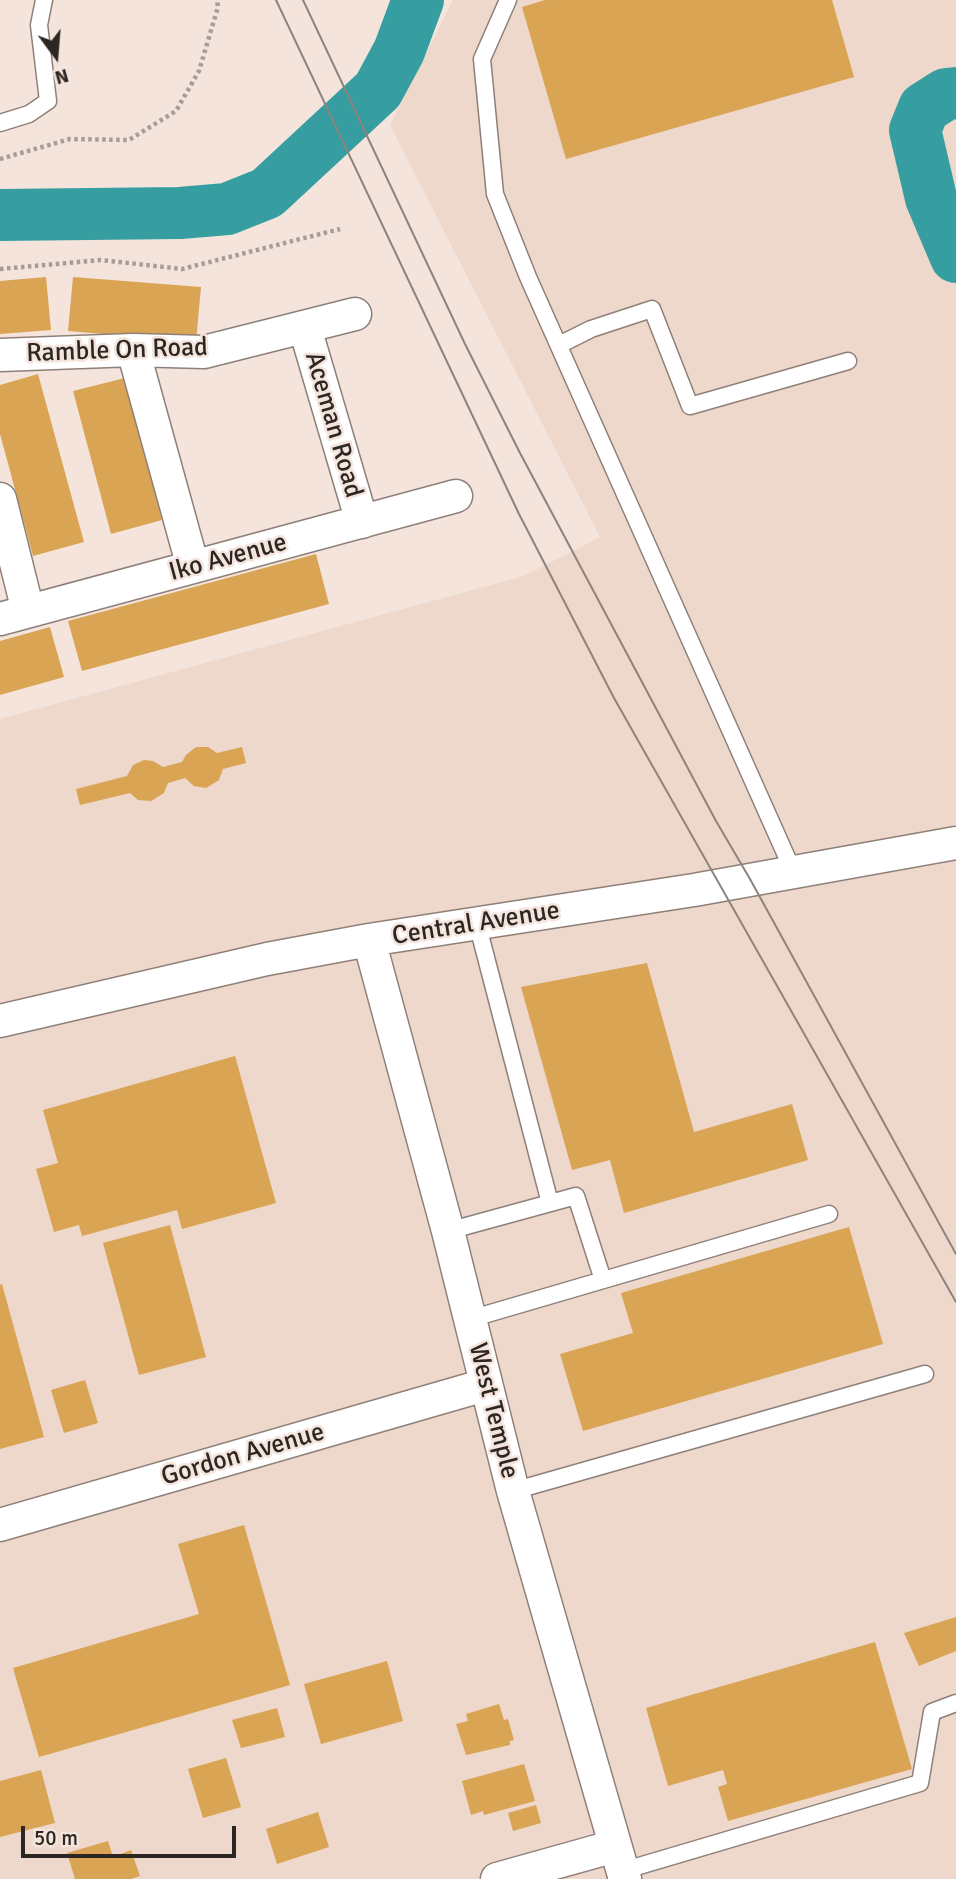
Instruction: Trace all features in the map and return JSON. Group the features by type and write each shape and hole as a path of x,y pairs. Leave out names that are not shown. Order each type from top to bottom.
{"street":[{"name":"Ramble On Road","path":"0,355 204,352 355,314"},
{"name":"Aceman Road","path":"305,328 362,522"},
{"path":"133,351 193,567"},
{"name":"Iko Avenue","path":"14,615 456,496"},
{"path":"0,499 14,615"},
{"name":"Central Avenue","path":"0,1021 267,959 369,940 694,890 956,843"},
{"name":"West Temple","path":"369,940 448,1231 513,1491 621,1865"},
{"name":"Gordon Avenue","path":"0,1525 485,1385"},
{"path":"497,1879 621,1865"}],"lane":[{"path":"0,123 29,114 48,101 38,25 44,0"},
{"path":"508,0 482,60 495,194 559,345 793,872"},
{"path":"559,345 591,329 652,309 690,406 849,361"},
{"path":"477,923 550,1203"},
{"path":"448,1231 576,1196 603,1280"},
{"path":"470,1319 829,1214"},
{"path":"513,1491 925,1374"},
{"path":"621,1865 920,1783 932,1712 956,1703"}],"path":[{"path":"0,159 70,139 130,140 176,111 199,71 218,7 217,0"},
{"path":"0,269 101,260 182,269 340,229"}],"shaded area":[{"path":"453,0 956,0 956,1879 0,1879 0,719 524,576 600,537 390,125"}],"building":[{"path":"545,0 832,0 854,77 566,159 522,7"},
{"path":"46,277 51,330 0,334 0,281"},
{"path":"73,277 201,287 196,342 68,331"},
{"path":"38,374 84,542 33,556 0,434 0,385"},
{"path":"125,378 162,520 111,534 73,391"},
{"path":"316,554 329,604 82,671 68,621"},
{"path":"50,627 64,677 0,695 0,641"},
{"path":"196,747 208,747 217,753 242,747 246,763 223,769 219,780 206,788 194,786 185,778 168,783 164,793 151,801 138,800 130,793 80,805 76,789 127,776 133,765 144,760 153,761 163,767 182,762"},
{"path":"647,963 694,1132 792,1104 808,1160 624,1213 610,1160 572,1170 521,987"},
{"path":"235,1056 276,1203 182,1229 177,1210 82,1236 79,1225 54,1232 36,1169 58,1163 43,1110"},
{"path":"170,1225 206,1357 139,1375 103,1243"},
{"path":"849,1227 883,1344 583,1431 560,1354 633,1333 621,1293"},
{"path":"2,1284 44,1437 0,1449 0,1285"},
{"path":"85,1380 98,1423 64,1433 51,1390"},
{"path":"244,1525 290,1685 39,1757 13,1668 199,1614 178,1544"},
{"path":"956,1617 956,1651 919,1666 904,1633"},
{"path":"875,1642 912,1769 728,1821 718,1787 727,1784 723,1770 668,1786 646,1708"},
{"path":"387,1661 403,1721 321,1744 304,1684"},
{"path":"499,1704 504,1720 508,1719 514,1740 510,1741 510,1745 466,1755 456,1724 468,1721 466,1714"},
{"path":"277,1708 285,1737 241,1748 232,1720"},
{"path":"226,1758 241,1807 203,1818 188,1769"},
{"path":"524,1764 535,1801 484,1815 483,1811 471,1815 462,1781"},
{"path":"41,1770 55,1823 0,1837 0,1781"},
{"path":"536,1805 541,1823 513,1831 508,1813"},
{"path":"318,1812 329,1847 277,1864 266,1829"},
{"path":"108,1841 113,1857 131,1850 140,1876 131,1879 75,1879 67,1853"}],"waterway":[{"path":"0,215 180,213 227,209 267,193 378,90 399,51 418,0"},
{"path":"956,93 946,94 924,108 915,130 931,198 956,257"}],"tram line":[{"path":"276,0 519,514 614,698 956,1302"},
{"path":"303,0 465,344 520,453 716,821 956,1254"}]}
